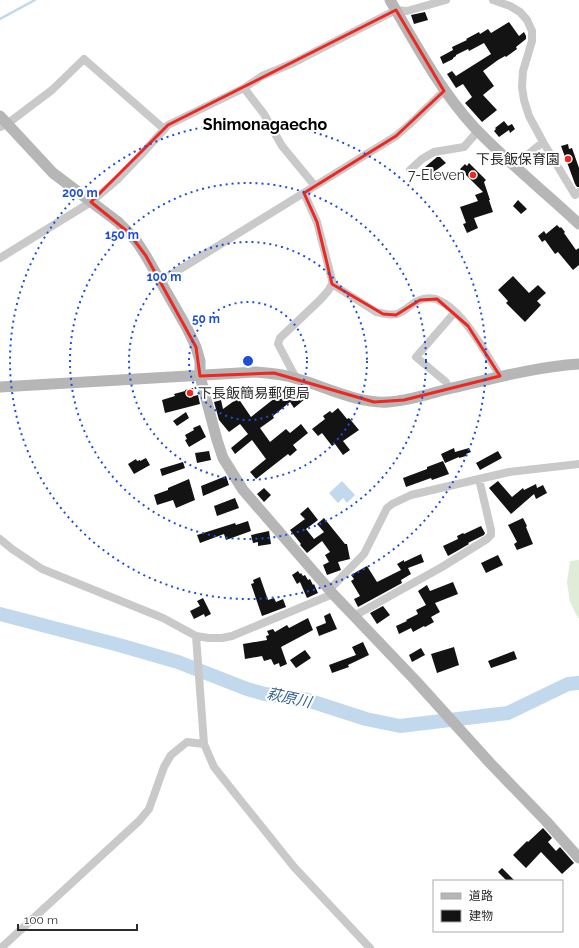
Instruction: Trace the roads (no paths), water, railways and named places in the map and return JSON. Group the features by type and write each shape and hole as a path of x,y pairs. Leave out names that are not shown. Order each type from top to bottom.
{"street":[{"path":"390,0 444,91 478,131 514,166 575,213 579,224"},
{"path":"0,258 91,202 117,180 168,125 244,88 262,76 293,63 396,10 407,11 446,0"},
{"path":"493,0 510,6 520,12 527,20 532,31 532,41 523,71 522,87 529,116 575,194 579,192"},
{"path":"164,129 84,59 52,90 2,122 53,174 118,222 132,237 146,256 162,281 196,346 200,362 200,376 217,440 223,458 243,490 331,592 415,680 579,858"},
{"path":"244,88 264,114 282,146 315,186"},
{"path":"162,281 396,136 444,91"},
{"path":"410,170 422,159 434,152 464,147 478,131"},
{"path":"514,166 543,142"},
{"path":"296,378 278,344 280,338 320,300 332,284 317,222 304,193"},
{"path":"332,284 376,312 383,314 396,315 412,303 428,298 436,299 455,312 468,326 500,376"},
{"path":"448,389 446,382 416,357 455,312"},
{"path":"0,387 256,372 274,373 296,378 358,399 374,402 388,402 404,400 500,376 536,369 579,364"},
{"path":"0,539 42,569 162,618 197,640 222,638 232,636 331,592 364,554 387,508 392,504 411,495 509,472 579,464"},
{"path":"354,616 442,567 491,535 492,530 479,479"},
{"path":"197,640 204,741 214,767 294,867 370,948"},
{"path":"1,948 139,821 149,809 164,767 171,755 186,742 204,741"}],"water":[{"path":"342,481 355,495 347,503 343,498 338,503 329,493"}],"waterway":[{"path":"0,19 35,0"},
{"name":"萩原川","path":"0,614 178,662 247,689 265,694 304,699 366,719 400,726 508,713 568,684 579,683"}],"place":[{"name":"下長飯保育園","path":"568,159"},
{"name":"7-Eleven","path":"473,175"},
{"name":"下長飯簡易郵便局","path":"190,393"}],"district":[{"name":"Shimonagaecho","path":"265,124"}]}
